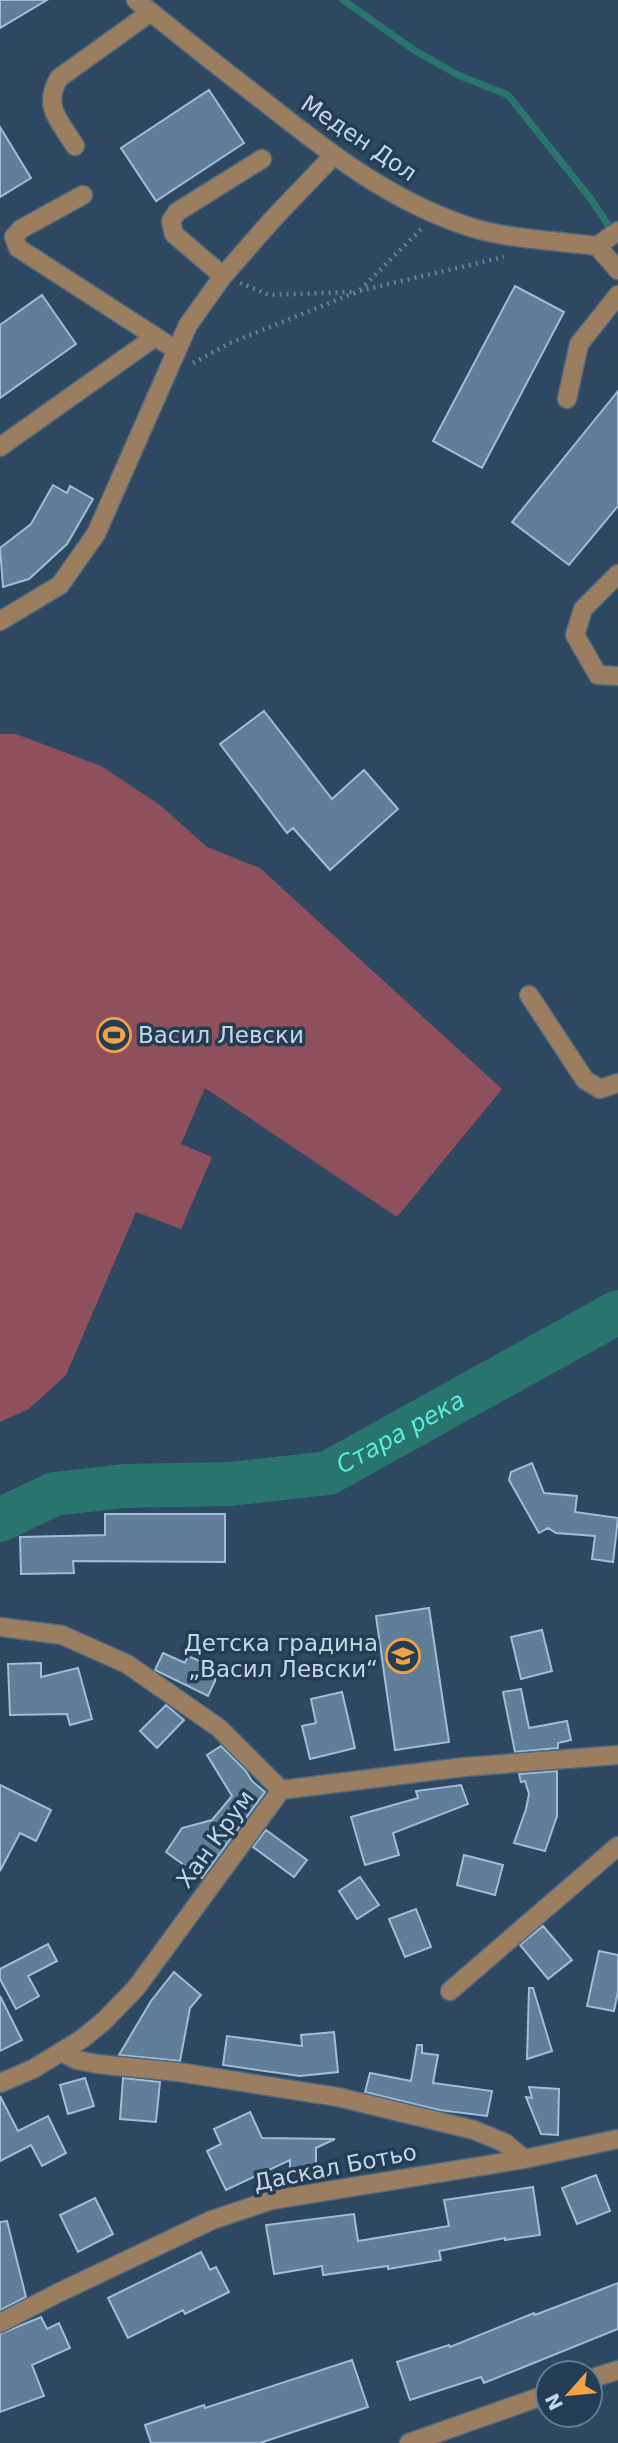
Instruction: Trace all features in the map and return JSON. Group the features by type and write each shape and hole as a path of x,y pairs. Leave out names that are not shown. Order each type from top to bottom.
{"street":[{"name":"Меден Дол","path":"136,0 333,156 379,187 436,215 473,228 535,239 607,238 618,270"},
{"path":"75,146 51,106 51,91 58,78 151,12"},
{"path":"0,621 60,585 96,534 188,325 223,276 272,219 333,156"},
{"path":"223,276 174,234 172,221 177,212 262,159"},
{"path":"83,195 21,229 15,237 18,248 176,350"},
{"path":"567,399 579,345 618,295"},
{"path":"0,447 155,337"},
{"path":"618,574 583,609 575,635 598,675 618,676"},
{"path":"528,995 585,1080 600,1089 618,1083"},
{"path":"0,1627 62,1635 127,1664 219,1728 281,1790"},
{"name":"Хан Крум","path":"0,2083 33,2069 82,2039 136,1988 281,1790 464,1767 618,1755"},
{"path":"450,1991 618,1846"},
{"path":"61,2052 77,2060 97,2064 178,2072 338,2097 474,2130 505,2143 524,2160"},
{"name":"Даскал Ботьо","path":"0,2323 58,2292 212,2220 272,2200 524,2160 618,2139"},
{"path":"409,2443 534,2399"}],"path":[{"path":"223,276 269,295 359,291 436,215"},
{"path":"163,379 230,343 359,291 499,259 535,239"}],"shaded area":[{"name":"Васил Левски","path":"0,734 16,734 101,766 160,805 207,847 260,868 502,1089 397,1217 205,1088 181,1144 212,1157 181,1229 136,1212 66,1375 29,1409 0,1422"}],"building":[{"path":"0,0 47,0 0,28"},
{"path":"209,90 244,143 156,201 121,148"},
{"path":"0,127 31,178 0,197"},
{"path":"515,286 564,312 482,468 433,441"},
{"path":"42,295 76,344 0,398 0,325"},
{"path":"618,391 618,506 569,565 512,522"},
{"path":"53,485 67,493 70,486 93,499 67,544 29,579 3,587 0,548 31,524"},
{"path":"264,711 332,799 364,770 398,809 330,870 293,828 287,833 220,744"},
{"path":"532,1463 544,1493 577,1496 575,1512 618,1518 613,1562 592,1559 595,1536 556,1533 548,1528 539,1533 509,1480 511,1472"},
{"path":"105,1514 225,1514 225,1562 73,1561 74,1573 21,1574 20,1537 105,1535"},
{"path":"429,1608 449,1742 395,1750 376,1616"},
{"path":"542,1630 552,1671 521,1679 511,1637"},
{"path":"163,1653 185,1663 188,1656 216,1668 215,1681 208,1696 155,1670"},
{"path":"41,1663 41,1677 78,1668 92,1719 70,1725 67,1714 10,1715 8,1664"},
{"path":"521,1689 529,1728 567,1721 571,1740 558,1743 558,1748 515,1752 503,1692"},
{"path":"342,1692 355,1748 310,1759 302,1726 316,1723 311,1699"},
{"path":"166,1705 184,1720 157,1748 140,1731"},
{"path":"221,1746 265,1792 202,1878 166,1852 182,1828 212,1820 232,1796 207,1755"},
{"path":"557,1771 557,1816 545,1851 514,1843 529,1794 525,1781 521,1782 519,1774"},
{"path":"0,1785 51,1810 36,1841 20,1833 0,1871"},
{"path":"461,1785 468,1804 393,1833 399,1855 365,1865 351,1817 418,1798 416,1791"},
{"path":"266,1830 307,1860 294,1877 253,1847"},
{"path":"464,1855 503,1865 495,1895 457,1885"},
{"path":"360,1877 379,1905 357,1919 339,1891"},
{"path":"416,1909 431,1947 405,1957 389,1919"},
{"path":"543,1926 572,1960 548,1979 520,1945"},
{"path":"48,1944 57,1961 28,1976 39,1996 16,2009 0,1979 0,1969"},
{"path":"599,1951 618,1955 618,1991 614,2011 587,2006"},
{"path":"174,1972 201,1995 190,2008 180,2061 119,2055 151,2001"},
{"path":"529,1988 533,1988 552,2051 527,2059"},
{"path":"0,1996 22,2040 0,2051"},
{"path":"334,2032 338,2072 300,2076 223,2065 227,2036 302,2046 301,2035"},
{"path":"417,2045 422,2045 422,2053 438,2055 433,2083 492,2091 487,2116 439,2110 365,2092 370,2073 411,2081"},
{"path":"85,2078 94,2106 68,2114 60,2085"},
{"path":"123,2078 160,2082 156,2122 120,2119"},
{"path":"529,2087 559,2089 558,2135 541,2134 526,2097 532,2098"},
{"path":"0,2096 18,2131 48,2116 66,2153 42,2166 31,2145 0,2161"},
{"path":"250,2112 262,2138 335,2139 316,2148 316,2173 290,2173 290,2160 226,2190 207,2151 221,2144 214,2129"},
{"path":"596,2175 610,2211 577,2224 562,2188"},
{"path":"533,2187 540,2235 505,2238 439,2251 441,2260 388,2269 388,2266 323,2275 322,2266 274,2274 266,2225 354,2214 358,2241 449,2226 444,2200"},
{"path":"95,2198 113,2234 78,2252 60,2215"},
{"path":"7,2221 26,2297 0,2310 0,2222"},
{"path":"201,2252 210,2270 216,2267 229,2292 185,2314 183,2310 128,2338 108,2298"},
{"path":"618,2283 618,2329 544,2359 534,2359 534,2363 484,2383 481,2377 410,2400 397,2362 449,2345 450,2347 534,2313 535,2315"},
{"path":"41,2317 47,2329 59,2323 70,2348 32,2365 44,2396 0,2412 0,2334"},
{"path":"352,2360 368,2407 260,2443 151,2443 145,2425"}],"waterway":[{"name":"Меден Дол","path":"343,0 414,50 458,75 508,95 591,199 614,234"},
{"name":"Стара река","path":"0,1520 54,1494 124,1486 230,1484 328,1473 618,1312"}],"place":[{"name":"Васил Левски","path":"114,1035"},
{"name":"Детска градина „Васил Левски“","path":"403,1656"}]}
